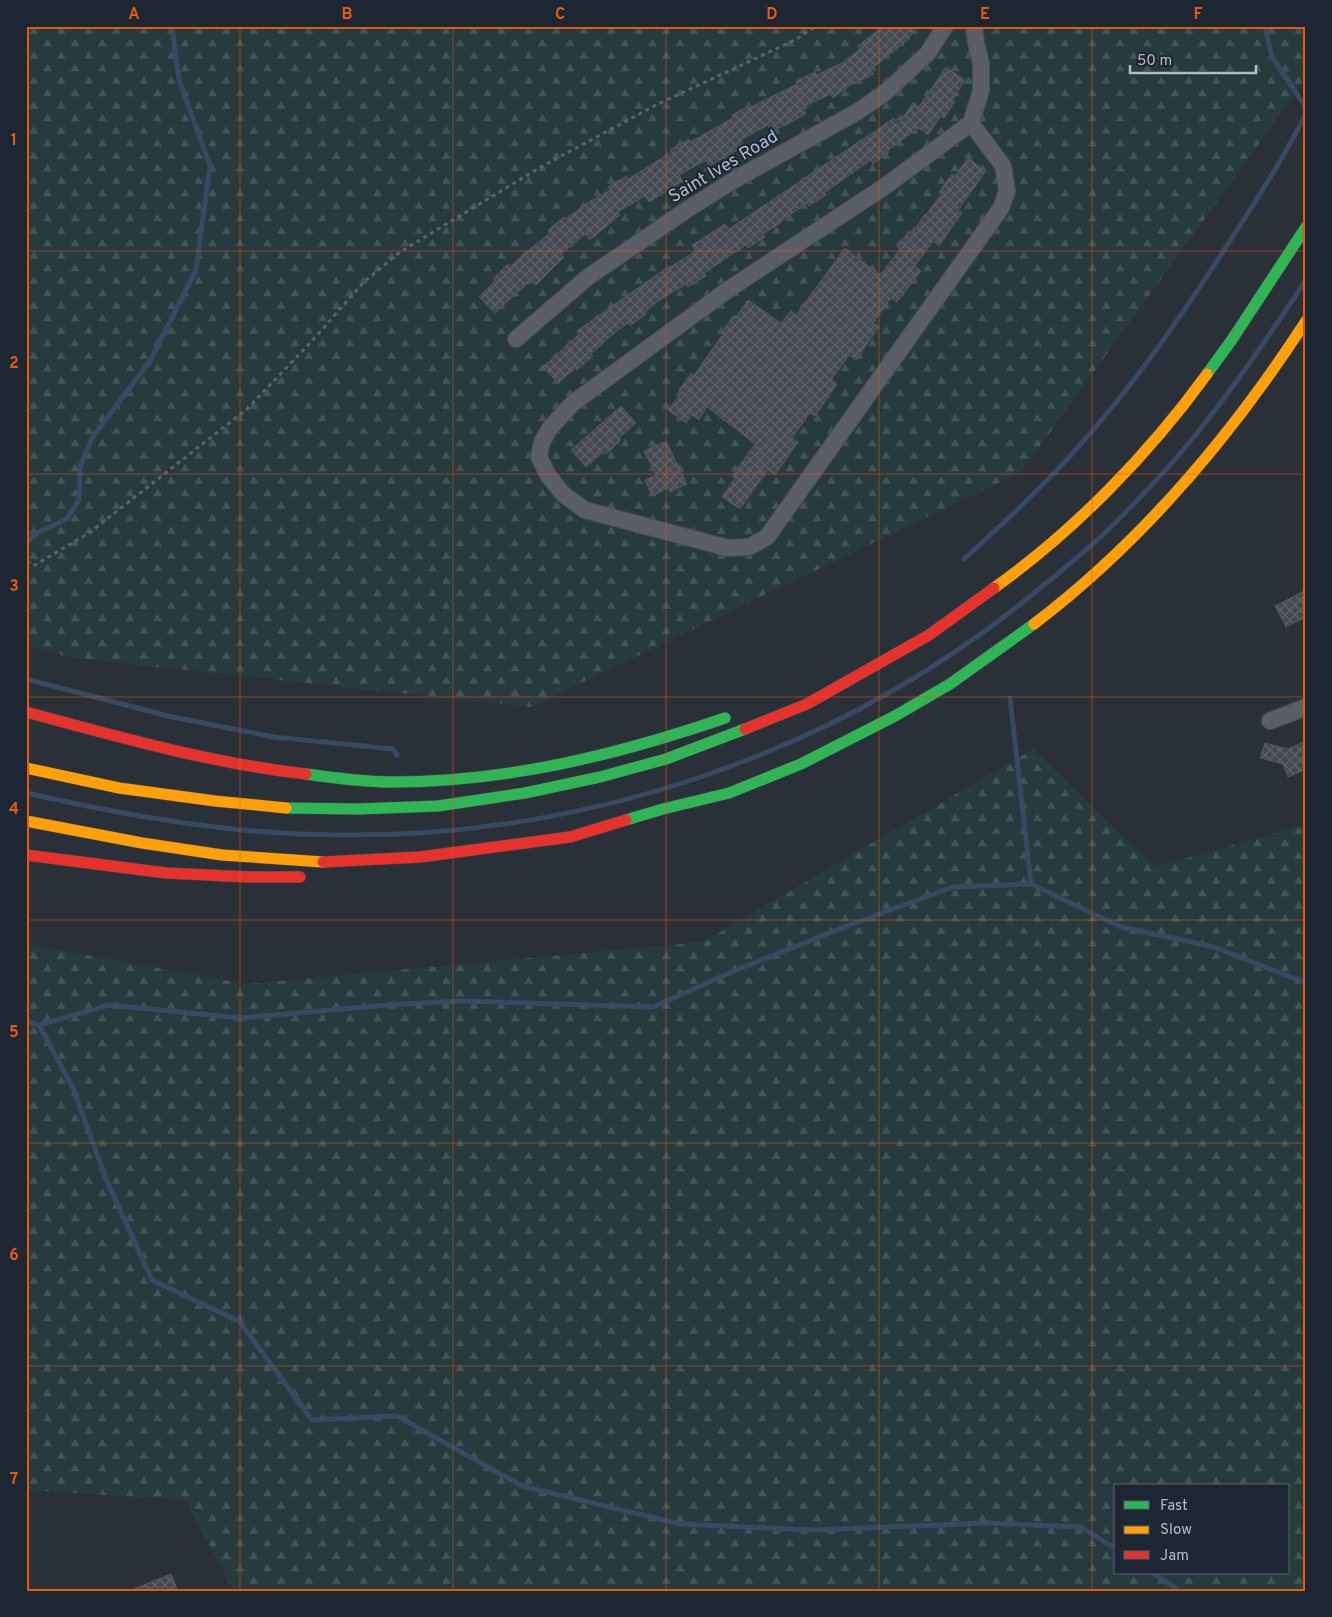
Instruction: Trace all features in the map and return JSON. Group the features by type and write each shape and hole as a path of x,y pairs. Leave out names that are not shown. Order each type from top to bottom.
{"highway":[{"path":"26,768 119,788 215,801 298,809 438,806 525,793 600,778 666,759 807,704 929,635 1018,571 1074,523 1159,436 1200,384 1306,227"},
{"path":"496,859 663,809 729,792 802,764 950,684 1061,603 1144,527 1232,425 1284,355 1306,321"},
{"path":"853,665 929,635"},
{"path":"26,712 182,753 246,766 313,775 392,782 465,779 544,768 699,728 736,714"},
{"path":"26,821 142,843 222,855 330,862 420,857 570,837"},
{"path":"26,854 166,873 249,877 315,877"}],"street":[{"name":"Saint Ives Road","path":"516,339 588,277 688,208 734,180 857,112 886,92 928,52 945,26"},
{"path":"971,123 1004,166 1007,191 1001,208 767,537 749,547 728,548 585,510 563,494 548,475 539,458 542,442 550,428 573,403 728,289 884,187 971,123 981,91 981,64 974,26"},
{"path":"1270,721 1306,707"}],"path":[{"path":"26,562 35,565 89,533 247,409 311,342 364,282 400,252 539,168 656,105 797,39 815,26"}],"green space":[{"path":"26,26 1306,26 1306,79 1021,472 531,707 73,658 26,646"},
{"path":"1033,749 1155,867 1306,824 1306,1591 234,1591 185,1500 26,1490 26,944 246,984 703,942"}],"building":[{"path":"883,26 916,26 908,40 870,70 874,74 850,85 833,98 831,94 803,107 806,114 772,132 768,125 741,140 744,146 710,166 706,160 679,175 683,181 649,202 645,196 618,212 620,215 590,240 585,234 561,254 564,257 536,285 531,280 495,313 479,297 508,264 511,266 527,250 550,233 548,230 564,217 566,219 584,205 610,190 608,187 626,176 628,179 672,152 670,150 689,139 690,142 733,118 732,115 750,105 751,107 797,84 796,81 815,72 816,75 842,63 860,49 858,46"},
{"path":"946,67 965,80 944,118 941,116 928,135 919,128 888,150 889,152 873,164 871,160 824,193 826,195 809,206 807,203 781,221 763,234 765,237 748,248 746,245 704,273 706,276 688,287 686,284 660,300 630,326 628,323 614,333 591,354 593,356 558,383 543,367 579,334 577,331 669,266 696,251 692,245 725,224 729,229 894,118 898,124 913,103 919,107"},
{"path":"968,158 986,171 958,210 962,213 939,246 933,241 915,266 921,271 897,302 891,298 873,323 879,327 856,360 849,355 831,380 837,384 815,416 810,413 792,438 798,442 775,475 768,470 740,509 722,497 735,478 732,476 755,444 707,407 699,420 692,415 686,423 668,410 682,392 679,390 691,373 694,375 723,334 721,333 733,316 735,318 748,300 781,323 791,311 796,315 845,248 880,275 900,249 897,247 909,231 912,233 942,193 939,192 952,174 955,176"},
{"path":"621,406 636,423 619,438 621,440 606,454 603,452 586,467 571,450"},
{"path":"666,441 687,484 670,492 668,488 652,496 645,480 656,475 644,451"},
{"path":"1306,590 1306,617 1286,627 1275,606"},
{"path":"1306,741 1306,769 1288,777 1283,764 1260,758 1265,743 1288,749"},
{"path":"171,1574 178,1591 131,1591 131,1590"}],"waterway":[{"path":"26,542 39,532 67,519 79,500 80,467 92,438 150,361 196,270 210,165 179,80 172,26"},
{"path":"1265,26 1272,57 1306,108"},
{"path":"964,559 1052,475 1100,422 1138,375 1191,301 1246,217 1306,114"},
{"path":"26,793 127,814 230,829 299,834 400,834 500,824 599,806 695,779 789,743 879,698 965,645 1045,584 1096,541 1154,483 1193,438 1265,341 1306,280"},
{"path":"26,679 168,716 274,737 393,749 397,755"},
{"path":"1010,698 1031,884"},
{"path":"26,1021 39,1025 109,1005 241,1018 387,1005 463,1001 653,1007 734,971 847,926 953,887 1031,884 1121,927 1214,947 1306,983"},
{"path":"39,1025 73,1088 106,1179 152,1280 240,1322 312,1420 397,1416 522,1486 680,1524 815,1530 985,1523 1081,1527 1114,1548"},
{"path":"1154,1574 1180,1591"}],"traffic: fast":[{"path":"1207,374 1306,227"},
{"path":"626,820 729,793 801,764 895,716 950,684 1034,624"},
{"path":"306,774 349,780 392,782 435,781 519,772 602,755 644,744 725,718"},
{"path":"286,808 358,809 438,806 525,793 600,777 666,759 745,729"}],"traffic: slow":[{"path":"1034,624 1112,558 1183,484 1248,405 1306,321"},
{"path":"994,588 1053,542 1109,490 1160,433 1207,374"},
{"path":"26,768 119,788 286,808"},
{"path":"26,821 142,843 222,855 323,862"}],"traffic: jam":[{"path":"745,729 807,704 929,635 994,588"},
{"path":"26,712 130,740 200,756 306,774"},
{"path":"323,862 420,857 570,837 626,820"},
{"path":"26,855 166,873 249,877 300,877"}]}
